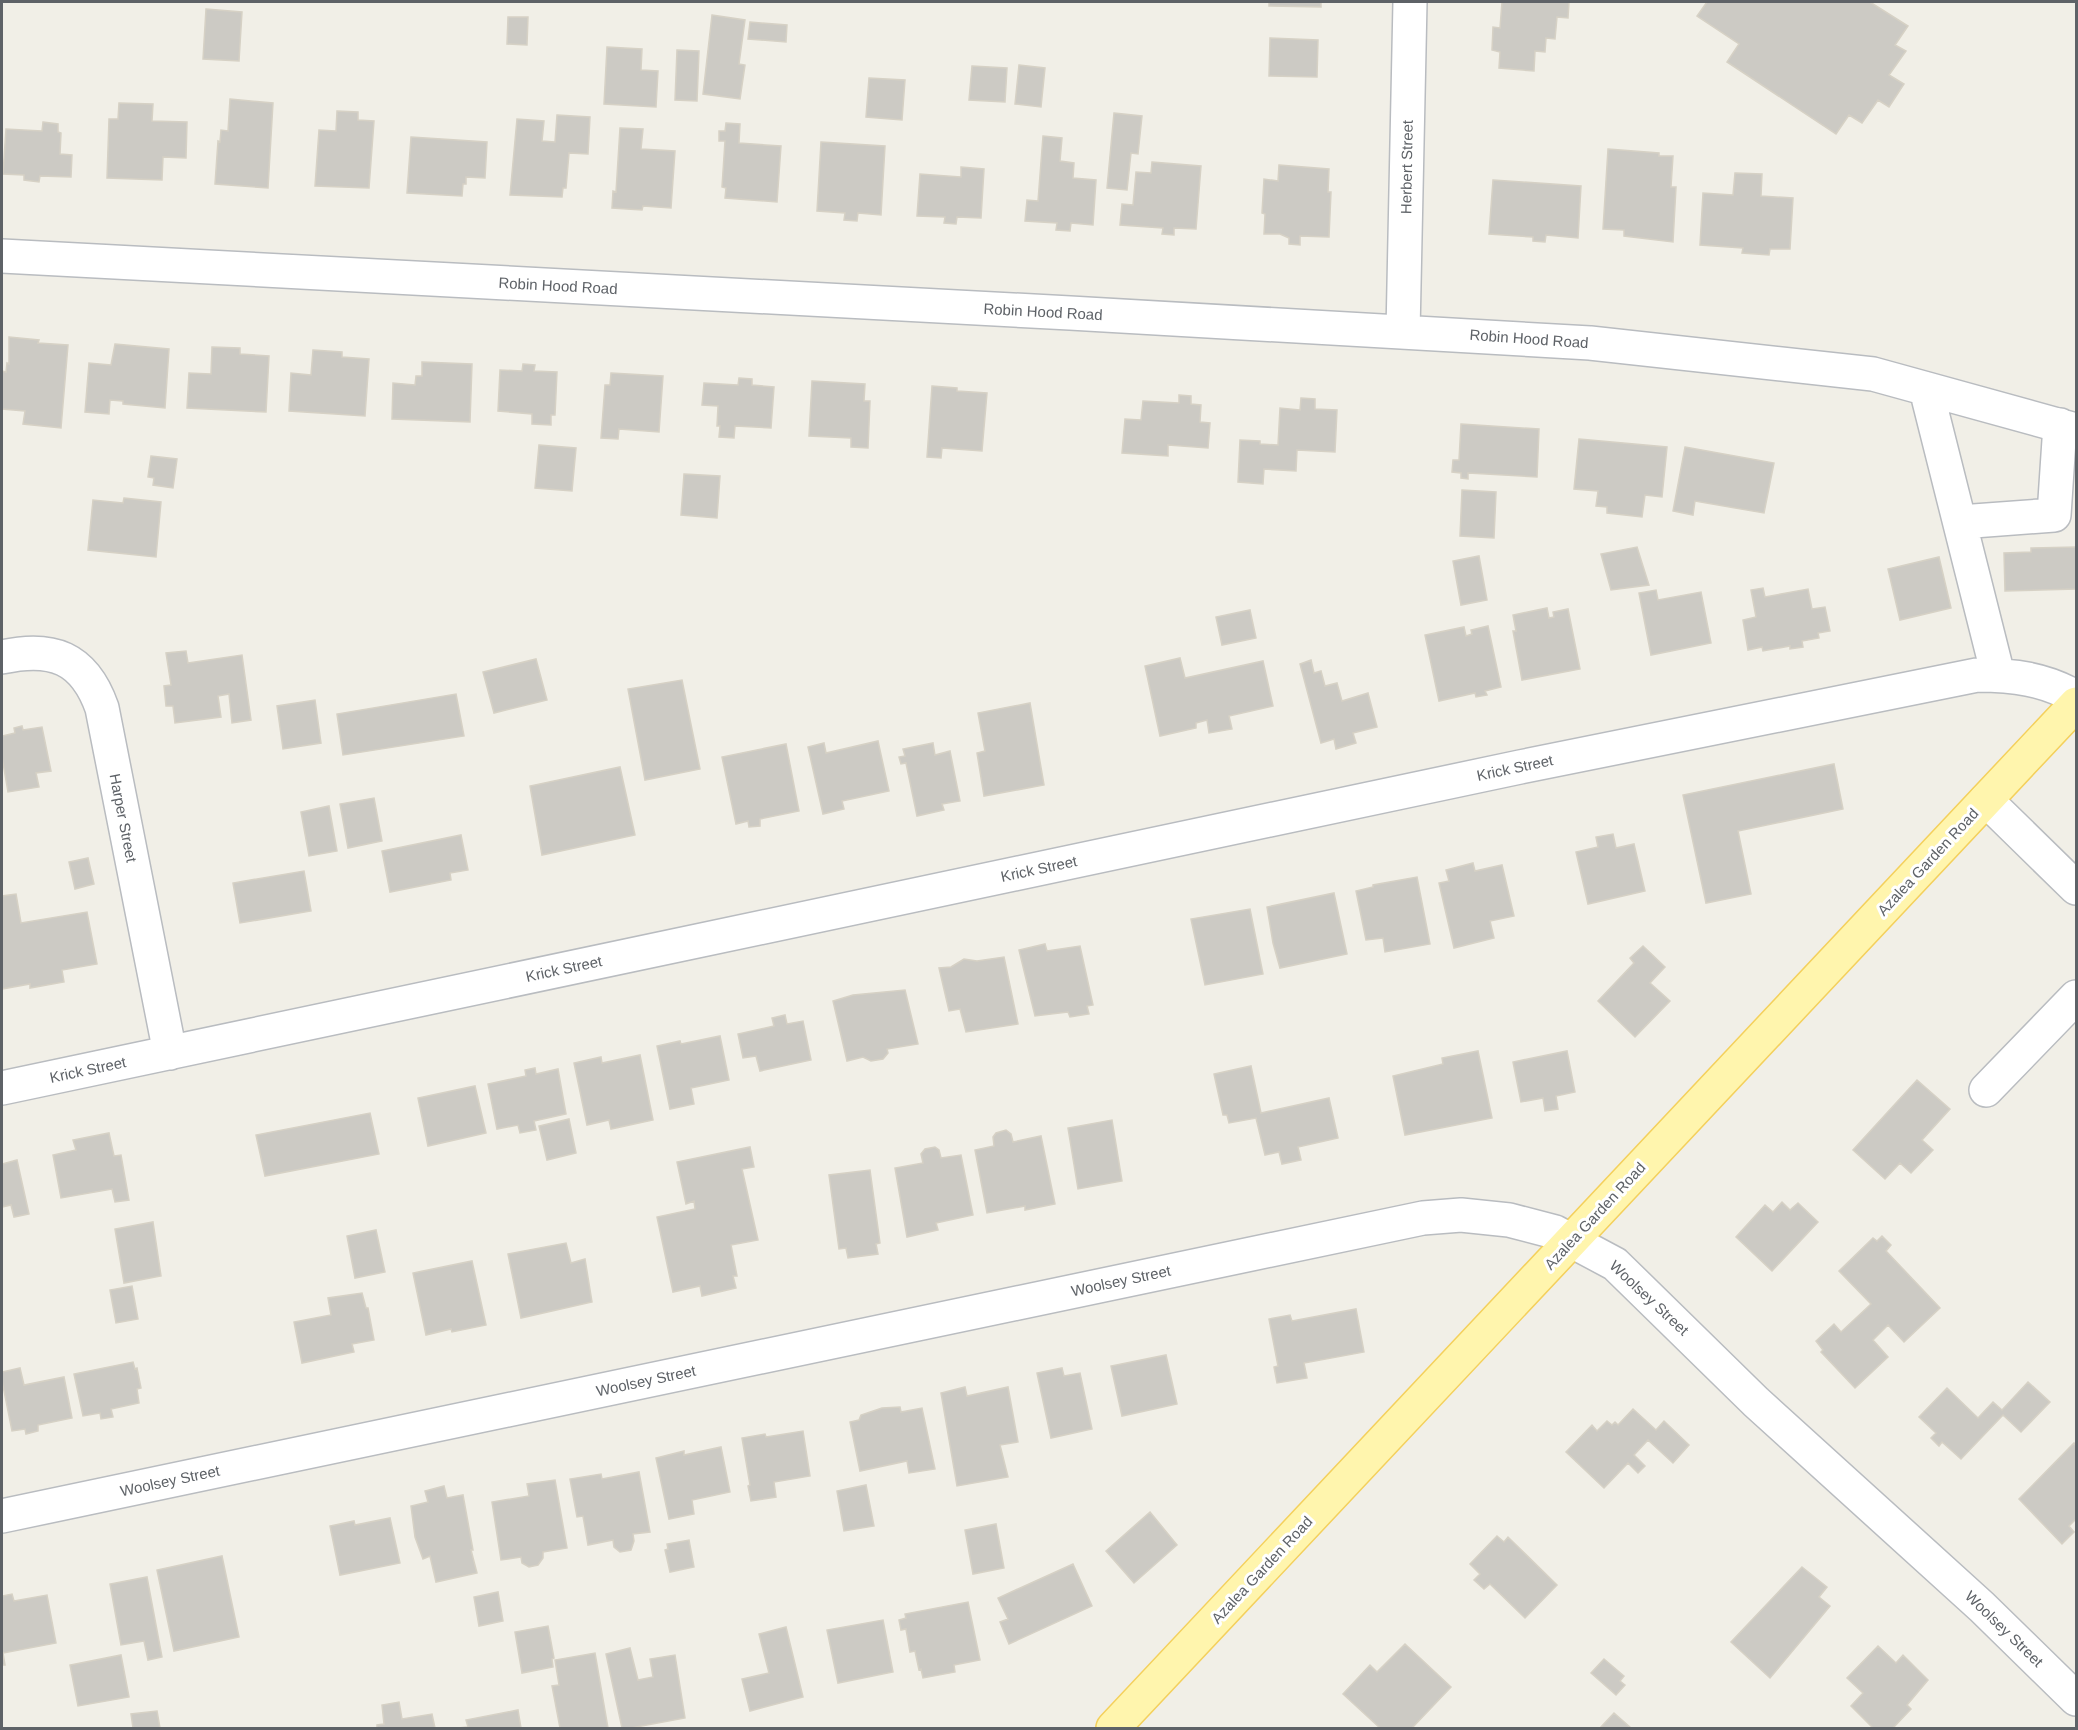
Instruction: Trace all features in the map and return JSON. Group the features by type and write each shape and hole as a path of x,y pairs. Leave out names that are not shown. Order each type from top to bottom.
{"main road":[{"name":"Azalea Garden Road","path":"1113,1728 2076,704"}],"street":[{"name":"Herbert Street","path":"1404,332 1410,2"},
{"name":"Robin Hood Road","path":"2,256 1590,343 1873,375 2068,428"},
{"path":"1926,389 1998,675"},
{"path":"1960,522 2054,515 2068,428"},
{"name":"Harper Street","path":"2,657 22,653 46,653 64,659 84,674 95,690 102,708 170,1053"},
{"name":"Krick Street","path":"2,1088 1520,767 1977,675 2024,677 2061,688 2076,697"},
{"path":"1986,800 2076,888"},
{"path":"1986,1090 2076,997"},
{"name":"Woolsey Street","path":"2,1516 1423,1218 1461,1215 1509,1220 1555,1232 1615,1264 1756,1401 1982,1607 2076,1699"}],"building":[{"path":"1269,2 1321,2 1321,7 1269,6"},
{"path":"1502,2 1569,2 1568,18 1557,17 1555,39 1546,38 1545,52 1535,51 1534,71 1499,68 1500,52 1492,50 1493,27 1500,28"},
{"path":"1707,2 1870,2 1908,26 1895,45 1906,51 1889,75 1904,84 1889,107 1878,100 1862,123 1849,115 1836,134 1727,62 1739,44 1697,16"},
{"path":"206,9 242,12 239,61 203,59"},
{"path":"712,15 745,20 739,64 745,65 740,99 703,94"},
{"path":"508,17 528,17 527,45 507,44"},
{"path":"750,22 787,25 786,42 748,39"},
{"path":"1270,38 1318,40 1317,77 1269,76"},
{"path":"607,47 642,49 641,70 658,71 656,107 604,104"},
{"path":"677,50 699,51 697,101 675,100"},
{"path":"1019,65 1045,68 1041,107 1015,104"},
{"path":"972,66 1007,68 1005,102 969,100"},
{"path":"869,78 905,80 902,120 866,117"},
{"path":"230,99 273,103 268,188 215,184 218,141 220,142 221,130 228,131"},
{"path":"119,103 153,104 152,121 187,122 186,158 163,157 162,180 107,178 109,119 118,119"},
{"path":"337,111 358,112 358,120 374,121 369,188 315,186 319,130 336,131"},
{"path":"1114,113 1142,116 1138,154 1131,153 1127,190 1107,188"},
{"path":"557,115 590,117 588,154 569,153 566,188 563,188 562,197 510,195 517,119 544,121 542,141 555,142"},
{"path":"43,122 58,124 58,132 61,133 60,154 72,155 71,177 40,176 39,182 24,180 24,175 3,174 6,129 42,131"},
{"path":"726,123 740,124 739,143 781,146 777,202 725,198 726,188 722,187 725,141 719,141 719,131 725,131"},
{"path":"620,128 643,129 641,149 675,151 671,208 643,206 642,210 612,208 613,191 616,192"},
{"path":"1043,136 1062,138 1060,161 1074,163 1073,178 1096,180 1093,225 1071,223 1070,231 1056,230 1057,223 1025,221 1027,200 1038,201"},
{"path":"411,137 487,142 485,178 466,177 462,196 407,193"},
{"path":"821,142 885,146 881,215 858,213 857,221 844,220 845,213 817,211"},
{"path":"1608,149 1673,156 1671,187 1676,187 1673,242 1624,236 1624,230 1603,229"},
{"path":"1152,162 1201,166 1196,229 1174,228 1174,235 1162,234 1163,228 1120,225 1122,204 1133,205 1136,172 1151,173"},
{"path":"1279,165 1329,169 1328,192 1331,192 1329,237 1300,236 1300,245 1289,244 1289,238 1280,234 1264,234 1265,214 1262,213 1264,179 1278,181"},
{"path":"961,167 984,169 981,218 957,217 956,224 944,223 945,217 917,216 920,174 961,177"},
{"path":"1735,173 1762,174 1761,196 1793,198 1790,249 1770,249 1769,255 1742,253 1743,248 1700,245 1703,193 1733,195"},
{"path":"1493,180 1581,186 1578,238 1546,235 1545,242 1533,241 1533,237 1489,234"},
{"path":"9,337 39,340 38,343 68,345 61,428 23,424 25,411 2,409 2,371 6,372 7,363 9,364"},
{"path":"115,344 169,349 165,408 123,404 123,401 110,400 109,414 85,412 89,363 111,365"},
{"path":"212,347 240,348 240,354 269,356 266,412 187,408 189,373 211,374"},
{"path":"313,350 342,352 342,357 369,359 365,416 289,411 291,373 311,375"},
{"path":"422,362 472,364 470,422 392,419 393,383 415,385 416,376 422,376"},
{"path":"523,364 535,365 534,371 557,372 555,415 551,415 551,425 532,424 532,414 498,411 500,370 522,371"},
{"path":"611,373 663,376 659,432 619,429 618,439 601,438 605,385 610,385"},
{"path":"739,378 752,379 752,385 774,387 771,428 735,426 734,438 719,437 718,406 702,405 704,383 738,385"},
{"path":"812,381 865,384 864,401 870,401 868,448 851,447 851,438 809,436"},
{"path":"932,386 957,388 957,391 987,393 982,451 942,448 941,458 927,457"},
{"path":"1179,395 1191,396 1191,404 1201,405 1200,422 1210,423 1208,448 1168,445 1168,456 1122,453 1125,419 1141,420 1143,401 1179,403"},
{"path":"1301,398 1315,399 1315,409 1337,410 1335,452 1297,450 1296,471 1264,469 1263,484 1238,482 1240,440 1278,445 1280,408 1300,410"},
{"path":"1461,424 1539,429 1537,477 1468,473 1468,479 1461,478 1461,473 1452,472 1453,460 1459,460"},
{"path":"1579,439 1667,447 1662,497 1645,495 1642,517 1607,513 1607,507 1596,506 1598,491 1574,489"},
{"path":"539,445 576,448 572,491 535,488"},
{"path":"1685,447 1774,463 1764,513 1695,501 1693,515 1673,511"},
{"path":"151,456 177,459 173,488 153,485 154,478 148,477"},
{"path":"684,474 720,476 717,518 681,515"},
{"path":"1462,490 1496,492 1494,538 1460,536"},
{"path":"124,498 161,502 156,557 88,550 93,500 123,503"},
{"path":"1637,547 1649,585 1611,590 1601,554"},
{"path":"2076,547 2076,589 2005,591 2004,553 2031,552 2031,548"},
{"path":"1479,556 1487,600 1461,605 1453,561"},
{"path":"1939,557 1951,608 1900,620 1888,569"},
{"path":"1763,588 1765,597 1808,589 1812,609 1825,607 1830,631 1818,633 1819,638 1802,641 1803,647 1790,649 1790,646 1763,651 1762,647 1748,650 1743,620 1756,617 1751,590"},
{"path":"1656,590 1658,600 1701,592 1711,643 1651,655 1639,593"},
{"path":"1547,608 1549,618 1554,617 1553,612 1568,609 1580,669 1522,680 1513,631 1516,631 1513,615"},
{"path":"1250,610 1256,638 1222,645 1216,617"},
{"path":"1488,626 1501,687 1485,691 1487,695 1476,697 1475,693 1439,701 1425,635 1464,627 1466,636 1472,634 1471,630"},
{"path":"186,651 188,663 242,655 251,720 232,723 229,694 218,696 221,717 175,723 173,706 166,706 164,686 171,685 166,653"},
{"path":"1180,658 1185,678 1263,661 1273,706 1229,716 1232,729 1209,733 1207,720 1196,723 1196,728 1160,736 1145,666"},
{"path":"536,659 547,700 494,713 483,672"},
{"path":"1311,660 1314,673 1321,671 1325,686 1337,683 1342,701 1368,693 1377,727 1353,733 1356,743 1336,749 1334,739 1321,743 1300,664"},
{"path":"682,680 700,769 645,780 628,689"},
{"path":"456,694 464,736 343,755 337,714"},
{"path":"315,700 321,743 283,749 277,706"},
{"path":"1030,703 1044,785 984,796 977,753 985,751 978,713"},
{"path":"22,726 23,730 42,727 51,771 36,773 39,787 8,792 2,757 2,736 15,733 14,728"},
{"path":"878,741 889,791 842,801 844,809 823,814 808,747 824,743 826,753"},
{"path":"933,743 935,755 950,751 960,801 942,804 944,810 917,816 906,763 901,764 899,757 905,756 903,749"},
{"path":"786,744 799,811 760,819 760,826 749,827 748,821 736,824 722,757"},
{"path":"1834,764 1843,809 1738,831 1751,894 1706,903 1683,795"},
{"path":"620,767 635,835 542,855 530,786"},
{"path":"374,798 382,841 348,848 340,804"},
{"path":"329,806 337,851 309,856 301,812"},
{"path":"1613,834 1616,848 1634,844 1645,891 1588,904 1576,852 1598,847 1596,837"},
{"path":"461,835 468,870 450,873 451,880 390,892 382,851"},
{"path":"88,858 94,884 75,889 69,862"},
{"path":"1473,863 1475,871 1502,865 1514,916 1490,921 1494,938 1454,948 1439,883 1449,881 1446,870"},
{"path":"304,871 311,911 240,923 233,883"},
{"path":"1417,877 1430,944 1385,952 1383,938 1366,940 1356,891 1373,887 1373,885"},
{"path":"1334,893 1347,954 1280,968 1267,907"},
{"path":"16,894 21,923 87,912 97,964 62,970 64,982 30,988 30,984 2,989 2,896"},
{"path":"1250,909 1263,974 1205,985 1191,919"},
{"path":"1045,944 1047,951 1080,946 1093,1005 1087,1006 1089,1014 1070,1017 1068,1012 1035,1016 1019,950"},
{"path":"1643,946 1665,967 1650,983 1670,1001 1635,1037 1598,1001 1634,963 1630,958"},
{"path":"1004,957 1018,1024 966,1032 960,1009 949,1011 939,968 951,967 964,959 977,961"},
{"path":"905,990 918,1044 887,1049 888,1053 883,1059 871,1061 863,1057 847,1061 833,1001 853,995"},
{"path":"785,1015 787,1024 803,1021 811,1060 760,1071 756,1056 743,1058 738,1034 774,1026 772,1018"},
{"path":"720,1036 729,1080 691,1088 694,1104 670,1109 657,1046"},
{"path":"1478,1051 1492,1118 1405,1135 1393,1076 1443,1064 1442,1058"},
{"path":"1567,1051 1575,1092 1556,1096 1558,1109 1545,1111 1543,1098 1521,1102 1513,1062"},
{"path":"640,1055 653,1120 611,1129 609,1120 587,1125 574,1063 601,1057 602,1063"},
{"path":"1251,1066 1261,1113 1329,1098 1338,1138 1298,1147 1301,1160 1282,1164 1279,1152 1265,1155 1256,1118 1229,1123 1227,1115 1223,1115 1214,1074"},
{"path":"535,1068 536,1074 558,1069 566,1114 534,1121 536,1130 520,1133 518,1125 497,1129 488,1084 526,1076 525,1070"},
{"path":"1917,1080 1950,1109 1922,1140 1933,1150 1911,1173 1900,1163 1885,1179 1853,1150"},
{"path":"475,1086 486,1133 428,1146 418,1098"},
{"path":"370,1113 379,1154 265,1176 256,1135"},
{"path":"569,1119 576,1153 547,1160 539,1126"},
{"path":"1112,1120 1122,1181 1078,1189 1068,1128"},
{"path":"1006,1130 1011,1134 1013,1142 1041,1136 1055,1204 1025,1210 1025,1206 987,1213 975,1150 994,1146 993,1137 996,1133"},
{"path":"109,1133 114,1156 121,1155 129,1200 115,1202 112,1189 61,1198 53,1155 76,1150 73,1140"},
{"path":"750,1147 754,1167 742,1169 758,1240 731,1245 737,1276 733,1276 736,1288 702,1296 700,1286 673,1292 657,1217 695,1209 694,1201 686,1204 677,1162"},
{"path":"935,1147 939,1150 941,1158 961,1155 973,1215 936,1223 938,1230 907,1237 895,1168 923,1163 921,1154 925,1149"},
{"path":"17,1160 29,1214 14,1217 11,1205 2,1207 2,1164"},
{"path":"870,1170 880,1243 876,1244 878,1254 848,1258 846,1248 839,1249 829,1175"},
{"path":"1782,1202 1790,1210 1798,1203 1818,1222 1772,1271 1736,1237 1765,1205 1773,1212"},
{"path":"153,1222 161,1276 124,1283 115,1229"},
{"path":"376,1230 385,1272 355,1278 347,1236"},
{"path":"1882,1236 1891,1245 1886,1251 1940,1308 1904,1342 1888,1325 1873,1340 1888,1357 1855,1388 1821,1352 1823,1350 1816,1341 1834,1324 1841,1332 1871,1304 1839,1271 1873,1238 1877,1241"},
{"path":"566,1243 571,1263 585,1259 592,1302 521,1318 508,1254"},
{"path":"472,1261 486,1325 452,1332 451,1329 426,1335 413,1273"},
{"path":"132,1286 138,1319 116,1323 110,1290"},
{"path":"362,1293 366,1308 368,1308 374,1340 352,1344 354,1352 302,1363 294,1322 331,1315 328,1298"},
{"path":"1356,1309 1364,1352 1304,1363 1307,1378 1277,1383 1274,1367 1278,1366 1269,1319 1290,1315 1292,1321"},
{"path":"1166,1355 1177,1404 1122,1416 1111,1366"},
{"path":"133,1362 135,1369 137,1368 141,1388 137,1389 139,1403 111,1409 113,1417 101,1419 100,1413 83,1416 74,1374"},
{"path":"20,1368 24,1385 64,1377 72,1418 38,1425 38,1431 26,1434 25,1429 12,1431 2,1372"},
{"path":"1062,1368 1064,1376 1080,1373 1092,1429 1051,1438 1037,1373"},
{"path":"2028,1382 2050,1402 2021,1432 2003,1415 1961,1459 1942,1442 1939,1446 1931,1438 1936,1433 1919,1417 1947,1388 1978,1418 1993,1402 2002,1410"},
{"path":"965,1387 967,1396 1008,1387 1018,1442 1000,1445 1008,1477 957,1486 941,1393"},
{"path":"900,1407 901,1412 922,1408 935,1469 909,1473 907,1461 860,1471 850,1422 859,1420 861,1415 882,1408"},
{"path":"1633,1409 1656,1430 1664,1421 1689,1445 1673,1463 1648,1440 1634,1455 1645,1466 1638,1473 1628,1463 1604,1488 1566,1452 1592,1425 1597,1431 1607,1421 1612,1425 1615,1422 1618,1425"},
{"path":"803,1431 810,1476 774,1482 776,1497 751,1501 742,1438"},
{"path":"2074,1443 2076,1446 2076,1519 2069,1526 2074,1532 2062,1544 2019,1499"},
{"path":"721,1447 730,1492 692,1500 694,1514 669,1519 656,1458 684,1451 684,1455"},
{"path":"639,1472 650,1532 633,1534 634,1541 631,1550 620,1552 614,1547 613,1540 588,1545 583,1516 577,1517 570,1479 601,1474 602,1479"},
{"path":"555,1480 567,1548 543,1552 543,1558 538,1565 529,1567 522,1563 521,1557 501,1560 492,1502 529,1496 527,1484"},
{"path":"866,1485 874,1526 844,1531 837,1491"},
{"path":"444,1486 447,1498 463,1495 473,1550 471,1550 477,1573 436,1582 430,1556 423,1559 415,1537 411,1506 428,1502 425,1491"},
{"path":"1150,1512 1177,1545 1134,1583 1106,1551"},
{"path":"390,1518 400,1563 340,1575 330,1526 354,1521 355,1525"},
{"path":"996,1524 1004,1568 973,1574 965,1530"},
{"path":"1497,1536 1504,1542 1508,1537 1557,1585 1525,1618 1490,1584 1484,1589 1474,1580 1480,1574 1470,1564"},
{"path":"689,1540 694,1567 670,1572 665,1550 668,1549 667,1544"},
{"path":"222,1556 239,1637 174,1651 157,1570"},
{"path":"1073,1564 1092,1606 1009,1644 1000,1622 1008,1619 998,1598"},
{"path":"1802,1567 1827,1587 1819,1597 1830,1606 1770,1678 1731,1642"},
{"path":"147,1577 162,1657 148,1660 144,1641 121,1645 110,1584"},
{"path":"498,1592 503,1621 479,1626 474,1597"},
{"path":"12,1594 14,1601 47,1595 56,1643 3,1653 5,1665 2,1665 2,1596"},
{"path":"968,1602 980,1660 954,1665 955,1672 923,1678 915,1651 910,1652 906,1629 901,1630 899,1620 906,1618 905,1614"},
{"path":"883,1620 893,1672 838,1683 827,1630"},
{"path":"548,1626 554,1658 552,1659 553,1667 522,1673 515,1632"},
{"path":"786,1627 803,1697 750,1711 742,1679 769,1673 759,1634"},
{"path":"1405,1644 1451,1687 1412,1728 1380,1728 1343,1694 1370,1665 1377,1672"},
{"path":"1878,1646 1896,1663 1903,1655 1928,1680 1907,1705 1911,1709 1893,1728 1873,1728 1851,1706 1863,1693 1847,1678"},
{"path":"630,1648 638,1680 653,1677 650,1659 675,1655 685,1718 622,1728 606,1654"},
{"path":"595,1653 608,1728 560,1728 552,1686 559,1685 555,1660"},
{"path":"121,1655 129,1697 78,1706 70,1665"},
{"path":"1604,1659 1624,1676 1620,1681 1625,1685 1616,1695 1591,1673"},
{"path":"399,1702 402,1719 432,1714 435,1728 377,1728 377,1725 384,1724 382,1705"},
{"path":"518,1710 521,1728 458,1728 468,1727 466,1720"},
{"path":"157,1711 160,1728 133,1728 131,1714"},
{"path":"1614,1713 1631,1728 1600,1728"}]}
